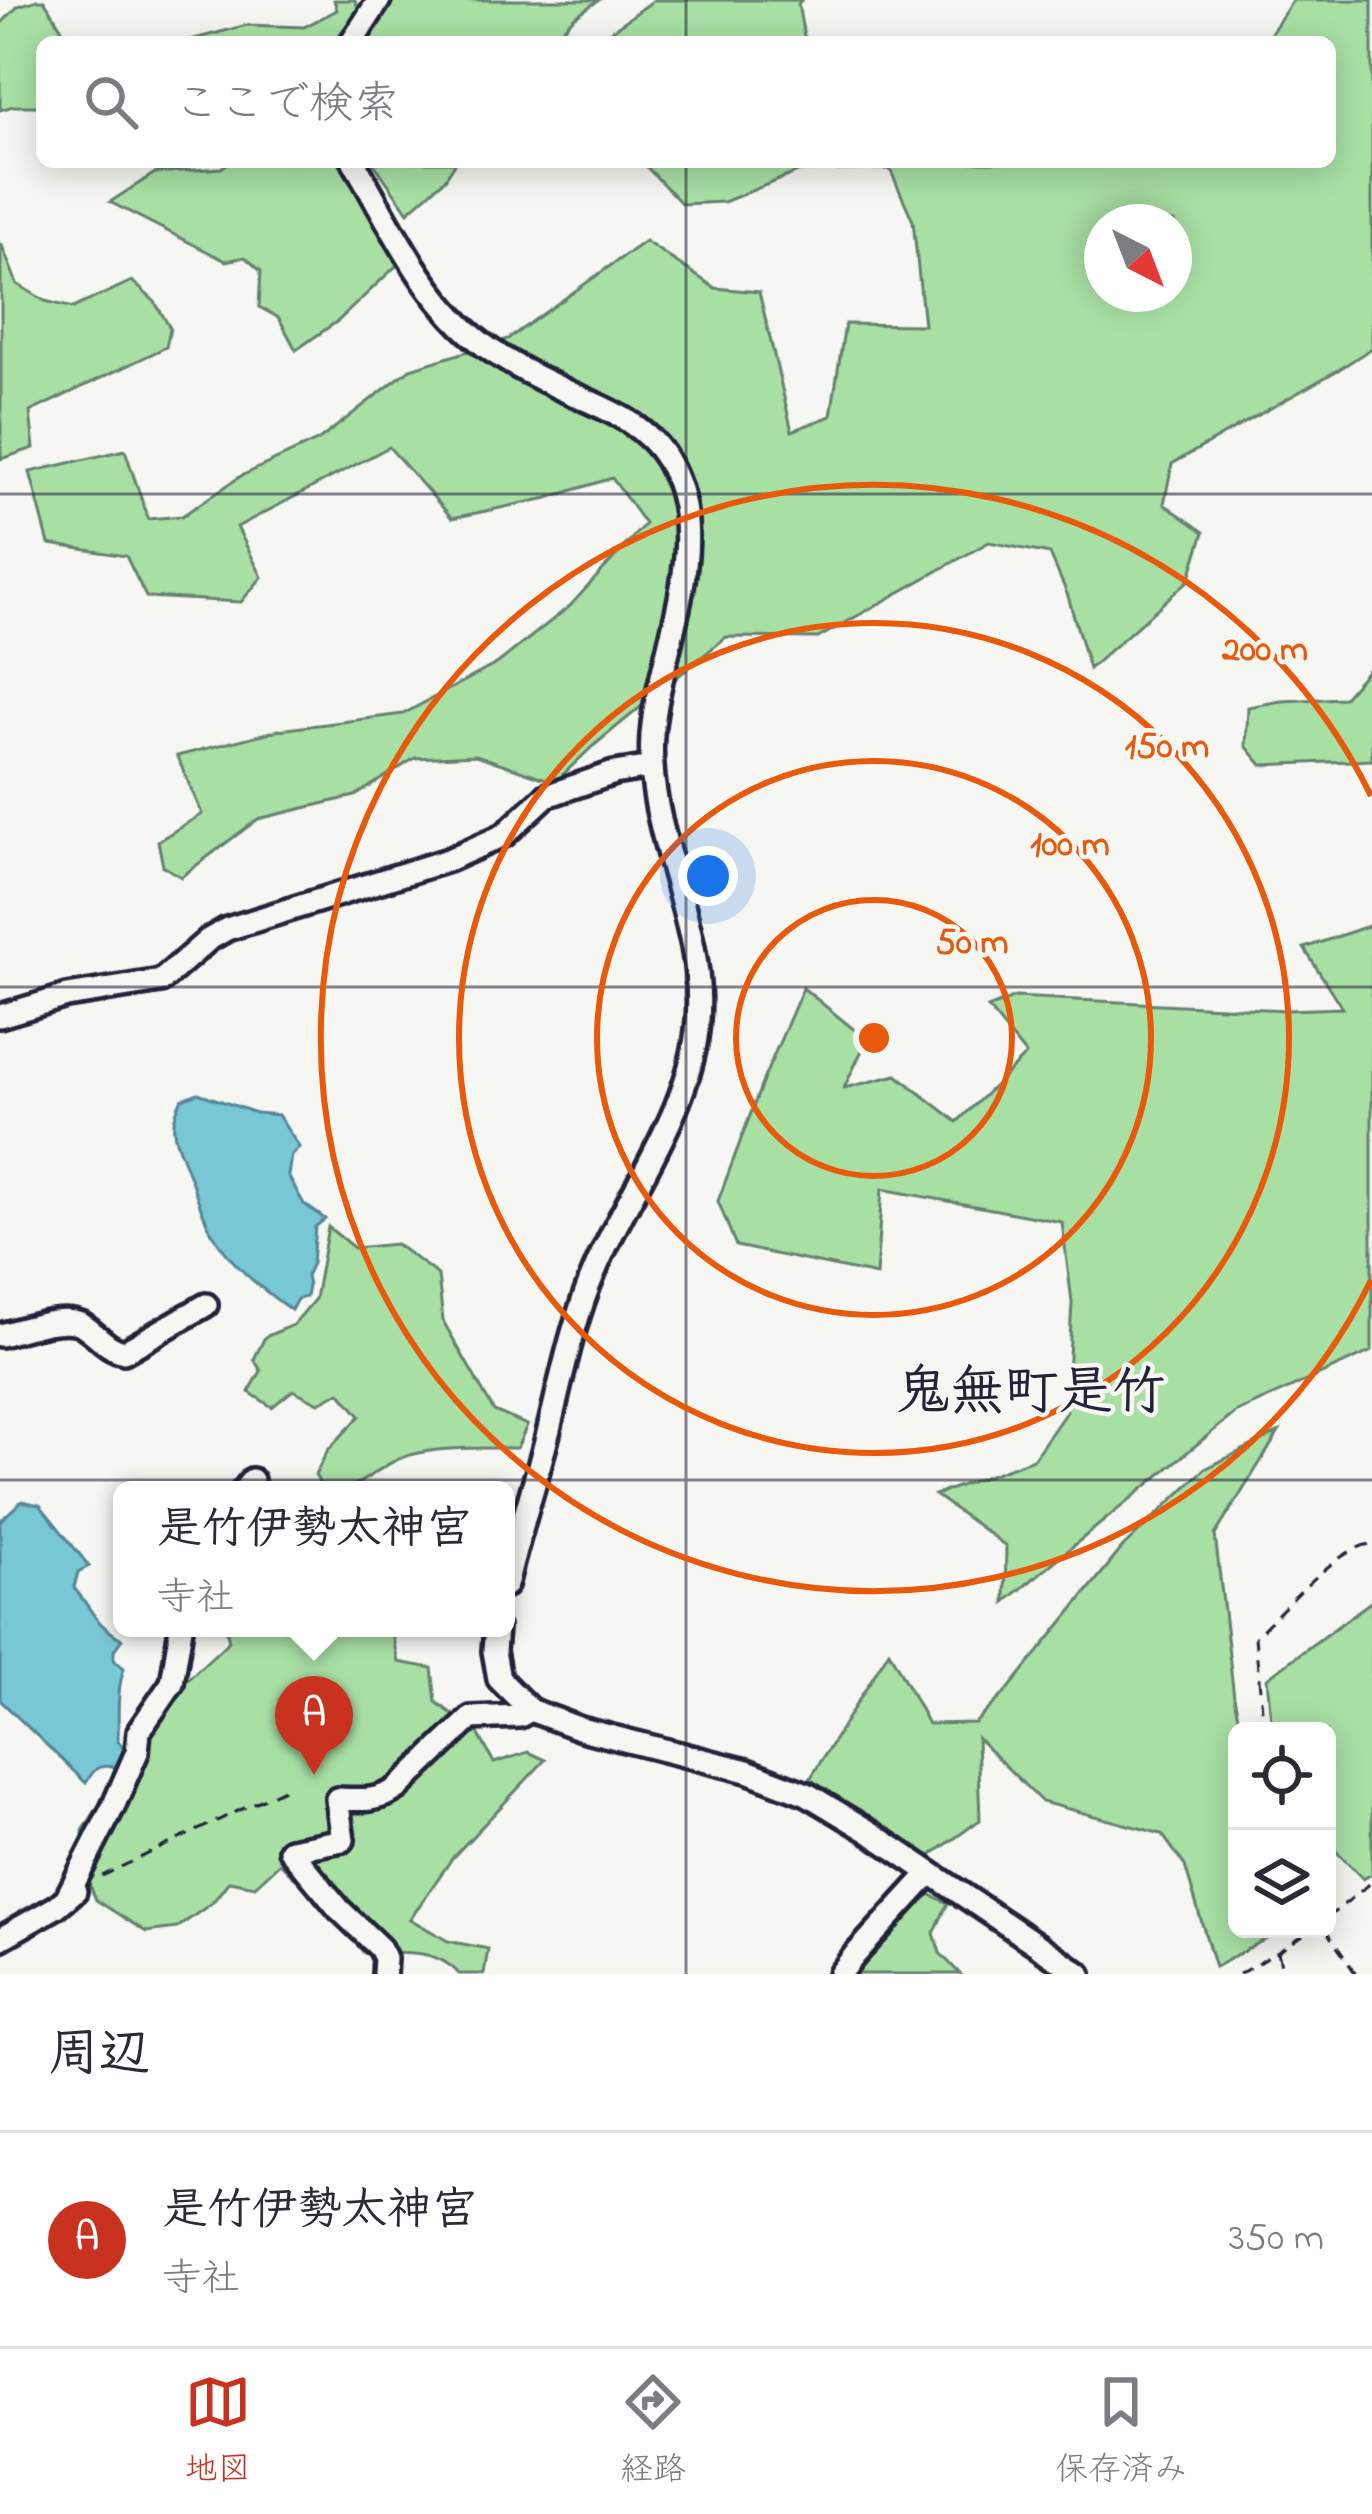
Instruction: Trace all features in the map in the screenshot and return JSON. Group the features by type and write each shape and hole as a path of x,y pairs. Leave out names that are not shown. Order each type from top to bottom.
{"street":[{"path":"356,36 379,0"},
{"path":"358,168 429,289 454,317 512,364 620,414 639,428 664,454 678,480 688,522 686,560 652,728 651,767 698,966 692,1059 665,1127 593,1273 515,1550"},
{"path":"0,1016 67,997 161,981 227,929 448,860 504,835 546,796 614,772 651,767"},
{"path":"0,1335 66,1319 124,1352 206,1305"},
{"path":"0,1939 73,1893 137,1752 139,1731 172,1683 180,1637"},
{"path":"495,1637 499,1679 530,1711 748,1772 807,1795 870,1832 1080,1974"},
{"path":"384,1974 380,1948 339,1909 290,1850 344,1840 338,1799 385,1797 471,1718 520,1716 530,1711"},
{"path":"840,1974 930,1873"}],"path":[{"path":"1263,1722 1255,1637 1345,1552 1372,1544"},
{"path":"73,1893 290,1786"},
{"path":"1336,1911 1372,1882"},
{"path":"1239,1974 1299,1938"},
{"path":"1331,1938 1355,1974"},
{"path":"1278,1952 1283,1974"}],"green space":[{"path":"44,0 66,36 36,36 36,106 0,110 0,25 18,6"},
{"path":"334,0 355,0 359,10 338,36 206,36 247,25 304,27 337,10"},
{"path":"390,0 599,0 556,36 371,36 375,20"},
{"path":"654,0 802,0 798,4 804,36 604,36"},
{"path":"1293,0 1372,0 1372,348 1172,464 1164,504 1204,532 1189,580 1089,669 1050,554 989,542 818,638 726,637 555,782 476,755 415,758 355,796 258,819 181,877 163,866 158,841 202,814 177,756 279,730 403,714 498,663 570,606 645,524 612,478 548,498 452,518 389,447 237,527 262,577 241,602 146,597 126,556 49,544 30,472 125,450 148,519 182,516 241,476 319,440 410,369 508,339 645,241 715,288 759,292 792,431 831,416 845,324 924,325 913,221 890,169 800,171 724,202 682,204 648,168 1336,168 1336,36 1269,36"},
{"path":"348,168 397,257 396,266 339,320 296,350 279,318 259,307 261,271 245,257 226,261 110,202 155,173"},
{"path":"377,168 452,168 445,179 408,212"},
{"path":"1,243 17,284 45,301 73,308 132,281 155,302 170,328 166,347 30,412 34,448 1,459"},
{"path":"1372,665 1372,760 1262,765 1246,746 1248,707 1343,698"},
{"path":"1368,926 1372,930 1372,1351 1235,1413 1005,1602 1006,1546 935,1495 1033,1459 1066,1412 1072,1302 1062,1222 882,1189 876,1275 736,1246 718,1201 803,988 867,1040 844,1088 897,1075 957,1122 1026,1055 988,1008 1015,997 1286,1010 1342,1008 1304,948"},
{"path":"328,1227 354,1248 396,1244 438,1275 443,1321 494,1411 527,1425 517,1448 427,1451 390,1463 363,1481 318,1481 315,1475 328,1450 360,1416 340,1392 319,1403 293,1390 272,1407 249,1392 261,1371 254,1359 265,1337 293,1325 315,1299"},
{"path":"1279,1432 1215,1535 1239,1722 1228,1722 1228,1938 1268,1938 1215,1967 1185,1866 1162,1834 1042,1802 977,1738 980,1820 930,1856 810,1779 889,1651 928,1724 975,1723 1007,1691 1123,1547 1205,1469"},
{"path":"1372,1601 1372,1874 1363,1879 1336,1851 1336,1722 1271,1722 1267,1678"},
{"path":"228,1637 393,1637 398,1662 432,1668 436,1702 478,1733 494,1763 528,1752 545,1760 453,1857 410,1919 448,1941 488,1949 484,1974 459,1974 428,1955 364,1953 280,1863 255,1886 229,1881 213,1902 177,1928 146,1932 96,1900 84,1871 83,1831 152,1719"},
{"path":"920,1890 948,1903 934,1933 940,1953 960,1974 847,1974"}],"water":[{"path":"198,1093 256,1113 278,1115 299,1147 291,1156 288,1176 304,1204 325,1219 315,1227 306,1297 297,1299 291,1310 236,1265 204,1216 174,1127 182,1099"},
{"path":"22,1501 40,1505 89,1566 78,1572 74,1588 113,1637 122,1639 114,1660 124,1668 118,1741 127,1751 116,1767 98,1768 86,1783 0,1700 0,1521"}],"place":[{"name":"是竹伊勢太神宮","path":"314,1775"}],"district":[{"name":"鬼無町是竹","path":"1031,1389"}]}
